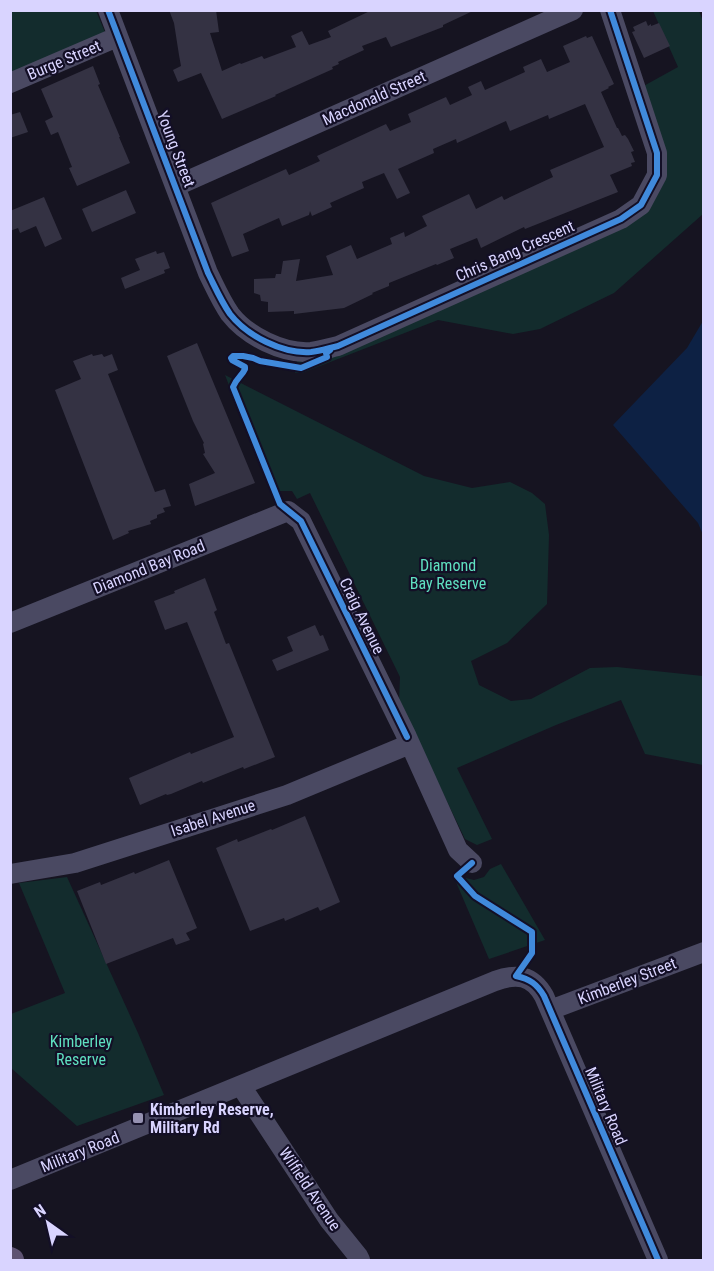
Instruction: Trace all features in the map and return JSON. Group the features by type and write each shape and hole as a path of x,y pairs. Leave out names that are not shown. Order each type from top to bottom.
{"street":[{"name":"Young Street","path":"108,10 219,297"},
{"name":"Macdonald Street","path":"176,186 573,10"},
{"name":"Chris Bang Crescent","path":"219,297 231,315 248,331 266,342 286,349 310,352 338,346 621,219 641,205 657,175 657,153 610,10"},
{"name":"Burge Street","path":"10,83 117,37"},
{"name":"Diamond Bay Road","path":"10,623 288,511"},
{"name":"Craig Avenue","path":"288,511 301,521 410,744 458,850 472,863"},
{"name":"Isabel Avenue","path":"10,874 75,863 286,795 410,744"},
{"name":"Kimberley Street","path":"550,1010 704,952"},
{"name":"Military Road","path":"10,1180 502,978 516,976 528,979 538,987 550,1010 658,1260"},
{"name":"Wilfield Avenue","path":"241,1086 329,1220 360,1260"}],"green space":[{"path":"11,11 96,11 107,37 11,79"},
{"path":"653,11 699,11 704,24 703,214 614,293 540,329 513,334 438,320 302,373 295,373 297,361 609,223 641,191 655,149 640,88 678,67"},
{"name":"Diamond Bay Reserve","path":"225,375 424,476 472,488 510,482 532,493 545,504 549,535 547,604 507,643 471,661 479,685 511,701 531,699 590,668 617,667 703,676 703,765 645,754 621,700 556,725 457,768 492,839 477,845 465,839 399,702 400,677 310,493 297,499 292,491 270,491"},
{"path":"501,864 545,940 489,959 453,875 474,880 484,877 490,869"},
{"name":"Kimberley Reserve","path":"67,877 164,1095 77,1126 11,1068 11,1014 65,993 19,883"}],"water":[{"path":"703,321 703,535 698,523 613,425 687,348"}],"building":[{"path":"169,10 216,10 219,32 210,33 222,71 240,63 262,56 264,59 296,47 291,36 302,31 309,45 331,37 328,31 372,10 475,10 443,27 391,47 386,37 362,46 364,50 338,62 339,64 332,67 333,69 222,119 201,73 178,82 173,70 181,66 174,23"},
{"path":"646,21 648,26 659,23 670,46 644,58 632,32 635,31 633,27"},
{"path":"586,36 587,38 592,36 614,84 601,92 617,128 622,136 625,135 628,139 634,151 631,152 635,162 631,163 632,166 610,175 618,192 525,229 524,227 481,248 477,238 450,249 454,258 389,283 389,286 344,308 294,314 294,311 268,312 268,302 261,301 260,295 254,293 254,279 275,278 276,274 281,274 283,261 300,259 296,281 333,275 326,256 351,245 357,259 392,244 390,238 404,232 405,237 427,226 422,216 469,194 476,209 502,196 504,200 553,177 550,170 604,147 585,104 549,119 548,115 510,131 506,121 457,143 456,139 433,149 434,153 398,169 410,193 397,199 384,173 362,182 364,188 330,203 332,207 312,216 310,211 309,215 282,226 279,218 243,234 249,251 232,257 211,203 286,169 289,175 320,161 317,156 386,124 390,131 411,122 408,114 446,97 450,105 472,95 468,87 481,81 485,90 525,72 523,67 541,59 547,72 570,62 563,46"},
{"path":"93,66 100,84 98,85 130,163 77,186 58,132 51,135 45,121 53,117 41,89"},
{"path":"20,112 28,132 10,138 10,115"},
{"path":"126,190 136,213 92,232 82,209"},
{"path":"44,197 62,239 45,247 36,226 20,233 18,228 10,231 10,211"},
{"path":"156,251 157,254 164,252 170,268 164,270 165,273 125,289 121,278 140,270 135,259"},
{"path":"197,343 255,483 195,506 189,484 215,473 203,454 205,453 204,443 167,356"},
{"path":"92,354 93,356 102,354 104,357 112,354 118,370 108,374 155,492 165,489 171,506 163,508 165,512 150,521 151,524 128,531 129,533 113,540 55,390 81,379 73,361"},
{"path":"205,578 226,644 229,643 275,757 203,783 202,781 140,805 129,778 190,752 191,754 234,737 187,622 165,630 154,601"},
{"path":"315,625 320,636 323,635 329,650 277,671 272,660 293,651 287,637"},
{"path":"305,816 340,902 320,911 318,907 285,921 284,918 250,931 216,848 237,839 238,842 272,830"},
{"path":"169,860 197,928 186,933 190,940 176,945 173,938 106,964 77,891 100,882 101,885 134,872 135,874"}],"cycle path":[{"path":"108,10 208,273 224,304 230,314 246,330 278,347 300,352 338,346 621,219 641,205 657,175 657,153 610,10"},
{"path":"330,350 326,353 327,357 301,368 233,356 232,360 245,367 233,387 280,504 301,521 407,737"},
{"path":"472,863 457,876 475,896 532,932 532,953 516,976 533,983 544,996 658,1260"}],"place":[{"name":"Kimberley Reserve, Military Rd","path":"138,1118"}]}
